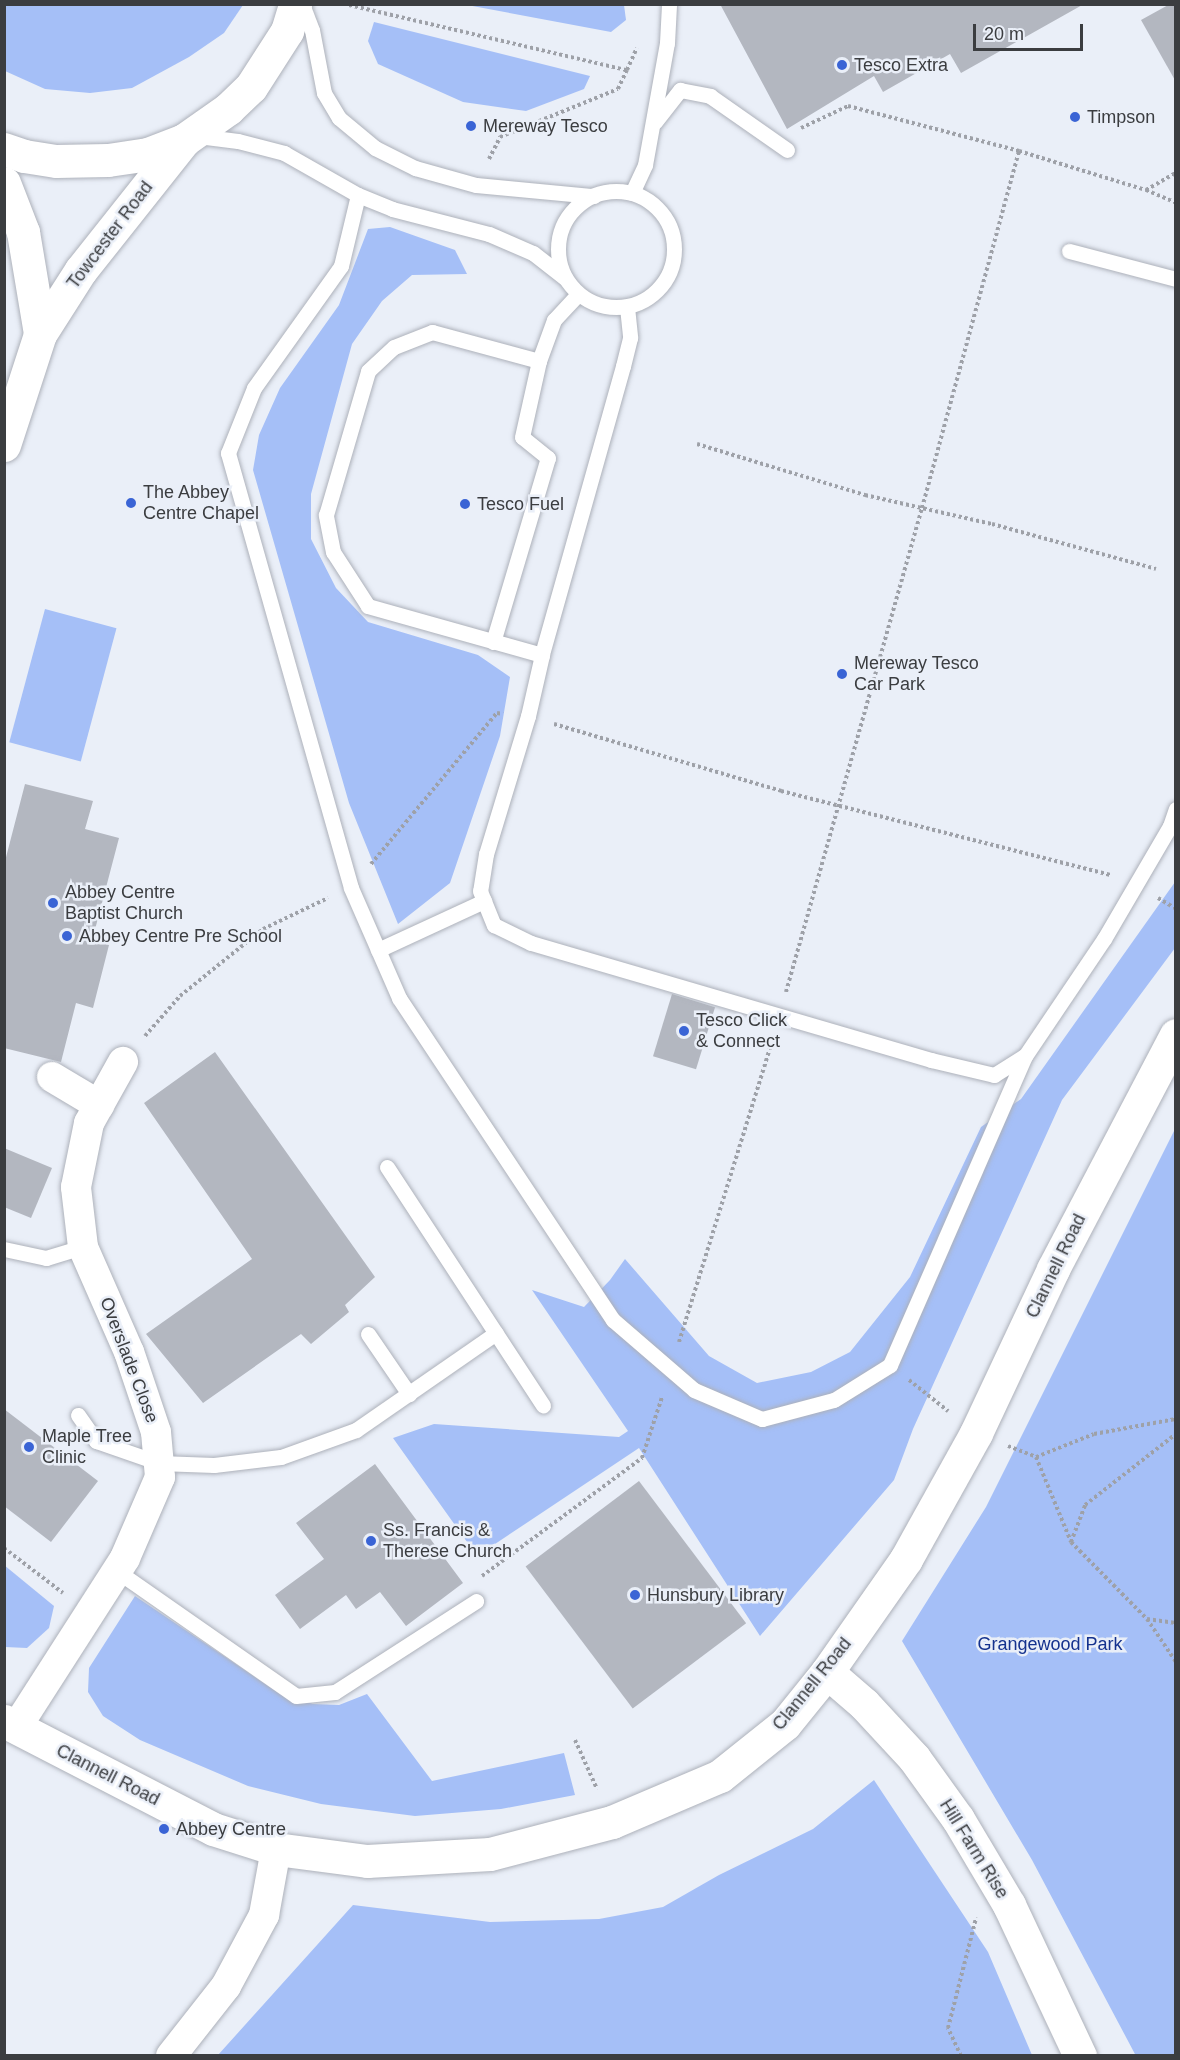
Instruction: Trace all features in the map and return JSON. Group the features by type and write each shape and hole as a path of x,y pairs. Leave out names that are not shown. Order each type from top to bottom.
{"main road":[{"path":"4,149 24,156 56,161 108,160 148,154 188,137 228,109 251,87 287,31 295,4"},
{"name":"Towcester Road","path":"4,445 40,334 81,270 188,137"},
{"name":"Towcester Road","path":"4,183 23,232 40,334"},
{"name":"Clannell Road","path":"10,1724 213,1829 276,1849 366,1861 490,1854 612,1822 720,1776 785,1724 827,1672 906,1559 976,1433 1053,1269 1176,1035"},
{"name":"Hill Farm Rise","path":"827,1672 864,1704 914,1758 958,1819 1009,1905 1080,2055"}],"street":[{"name":"Overslade Close","path":"10,1724 117,1571 160,1477 156,1432 129,1352 83,1247 76,1187 89,1124 123,1062"},
{"path":"52,1077 99,1105"},
{"path":"171,2055 226,1986 264,1915 276,1849"}],"lane":[{"path":"188,137 238,141 284,153 358,195 392,209 489,234 533,253 565,278 578,294 593,303 610,308 627,307 646,300 660,287 670,271 674,252 672,232 664,215 650,202 633,193 619,190 592,195 476,185 415,168 375,148 339,118 324,93 312,30 302,4"},
{"path":"633,193 645,165 653,124 667,43 669,4"},
{"path":"653,124 680,90 710,96 787,150"},
{"path":"358,195 341,266 254,388 228,453 351,888 399,998 613,1320 694,1390 762,1419 834,1400 890,1365 1025,1056 1104,939 1170,826 1176,809"},
{"path":"565,278 559,263 557,247 560,231 578,204 592,195"},
{"path":"1069,251 1176,279"},
{"path":"493,642 548,458 522,437 539,361 554,320 578,294"},
{"path":"627,307 630,338 542,655 528,716 486,854 480,891 494,925 531,943 921,1057 994,1075 1025,1056"},
{"path":"539,361 432,332 394,347 368,371 326,515 333,552 368,606 542,655"},
{"path":"378,950 484,901"},
{"path":"387,1167 543,1405"},
{"path":"4,1249 46,1257 83,1247"},
{"path":"78,1415 96,1441 159,1463 214,1465 281,1457 357,1430 496,1333"},
{"path":"368,1334 409,1394"},
{"path":"117,1571 296,1696 334,1692 476,1601"}],"path":[{"path":"349,6 627,70"},
{"path":"476,185 500,137 618,89 639,45 667,43"},
{"path":"796,130 848,106 1019,151 1146,190 1176,203"},
{"path":"783,1003 922,508 1019,151"},
{"path":"1146,190 1176,173"},
{"path":"697,444 865,495 992,524 1155,569"},
{"path":"123,1062 180,996 263,929 351,888 497,713 528,716 613,743 838,805 1115,876 1136,884 1176,909"},
{"path":"890,1365 976,1433 1036,1457 1094,1434 1176,1419"},
{"path":"1071,1542 1085,1505 1176,1434"},
{"path":"1036,1457 1071,1542 1148,1619 1176,1662"},
{"path":"4,1548 89,1614"},
{"path":"1148,1619 1176,1623"},
{"path":"575,1740 612,1822"},
{"path":"961,2055 948,2028 976,1915 1009,1905"}],"green space":[{"path":"5,4 243,5 224,33 189,57 132,88 90,93 45,89 5,71"},
{"path":"467,5 624,5 626,20 611,32"},
{"path":"374,22 590,76 584,89 526,111 463,102 378,64 368,41"},
{"path":"390,227 455,250 467,274 412,275 382,301 352,344 311,494 311,539 336,588 368,622 478,655 510,677 500,736 450,883 398,924 349,803 253,470 259,435 280,388 339,305 368,229"},
{"path":"45,609 116,628 81,761 9,742"},
{"path":"1175,882 1175,948 1062,1100 913,1429 894,1480 760,1636 639,1448 477,1556 393,1438 434,1424 619,1437 628,1431 532,1290 584,1307 610,1280 625,1259 709,1356 757,1383 811,1372 850,1352 910,1277 981,1127 1021,1099"},
{"name":"Grangewood Park","path":"1175,1129 1176,2055 1136,2056 1032,1860 902,1641 986,1507"},
{"path":"4,1565 54,1606 49,1628 27,1648 5,1647"},
{"path":"135,1596 277,1692 313,1704 339,1705 367,1694 432,1781 564,1753 575,1795 501,1809 415,1816 321,1804 248,1786 140,1740 103,1716 88,1692 89,1668"},
{"path":"874,1780 988,1952 1032,2055 218,2055 353,1905 490,1922 599,1919 663,1907 719,1875 813,1829"}],"building":[{"name":"Tesco Extra","path":"720,4 1084,4 961,73 950,54 883,92 874,76 787,129"},
{"path":"1170,4 1176,4 1176,82 1141,20"},
{"name":"Abbey Centre Baptist Church","path":"25,784 93,801 85,829 119,838 92,941 109,945 93,1008 76,1003 61,1062 4,1048 4,865"},
{"name":"Tesco Click & Connect","path":"672,994 715,1007 696,1069 653,1056"},
{"path":"215,1052 375,1277 345,1305 349,1312 311,1344 301,1334 203,1403 146,1334 252,1259 144,1103"},
{"path":"4,1148 52,1168 31,1218 4,1207"},
{"name":"Maple Tree Clinic","path":"4,1409 98,1481 51,1542 4,1506"},
{"name":"Ss. Francis & Therese Church","path":"375,1464 463,1583 406,1626 380,1592 356,1609 346,1595 300,1629 275,1595 324,1559 296,1523"},
{"name":"Hunsbury Library","path":"639,1481 746,1623 633,1709 526,1566"}],"place":[{"name":"Tesco Extra","path":"842,65"},
{"name":"Timpson","path":"1075,117"},
{"name":"Mereway Tesco","path":"471,126"},
{"name":"The Abbey Centre Chapel","path":"131,503"},
{"name":"Tesco Fuel","path":"465,504"},
{"name":"Mereway Tesco Car Park","path":"842,674"},
{"name":"Abbey Centre Baptist Church","path":"53,903"},
{"name":"Abbey Centre Pre School","path":"67,936"},
{"name":"Tesco Click & Connect","path":"684,1031"},
{"name":"Maple Tree Clinic","path":"29,1447"},
{"name":"Ss. Francis & Therese Church","path":"371,1541"},
{"name":"Hunsbury Library","path":"635,1595"},
{"name":"Abbey Centre","path":"164,1829"}]}
